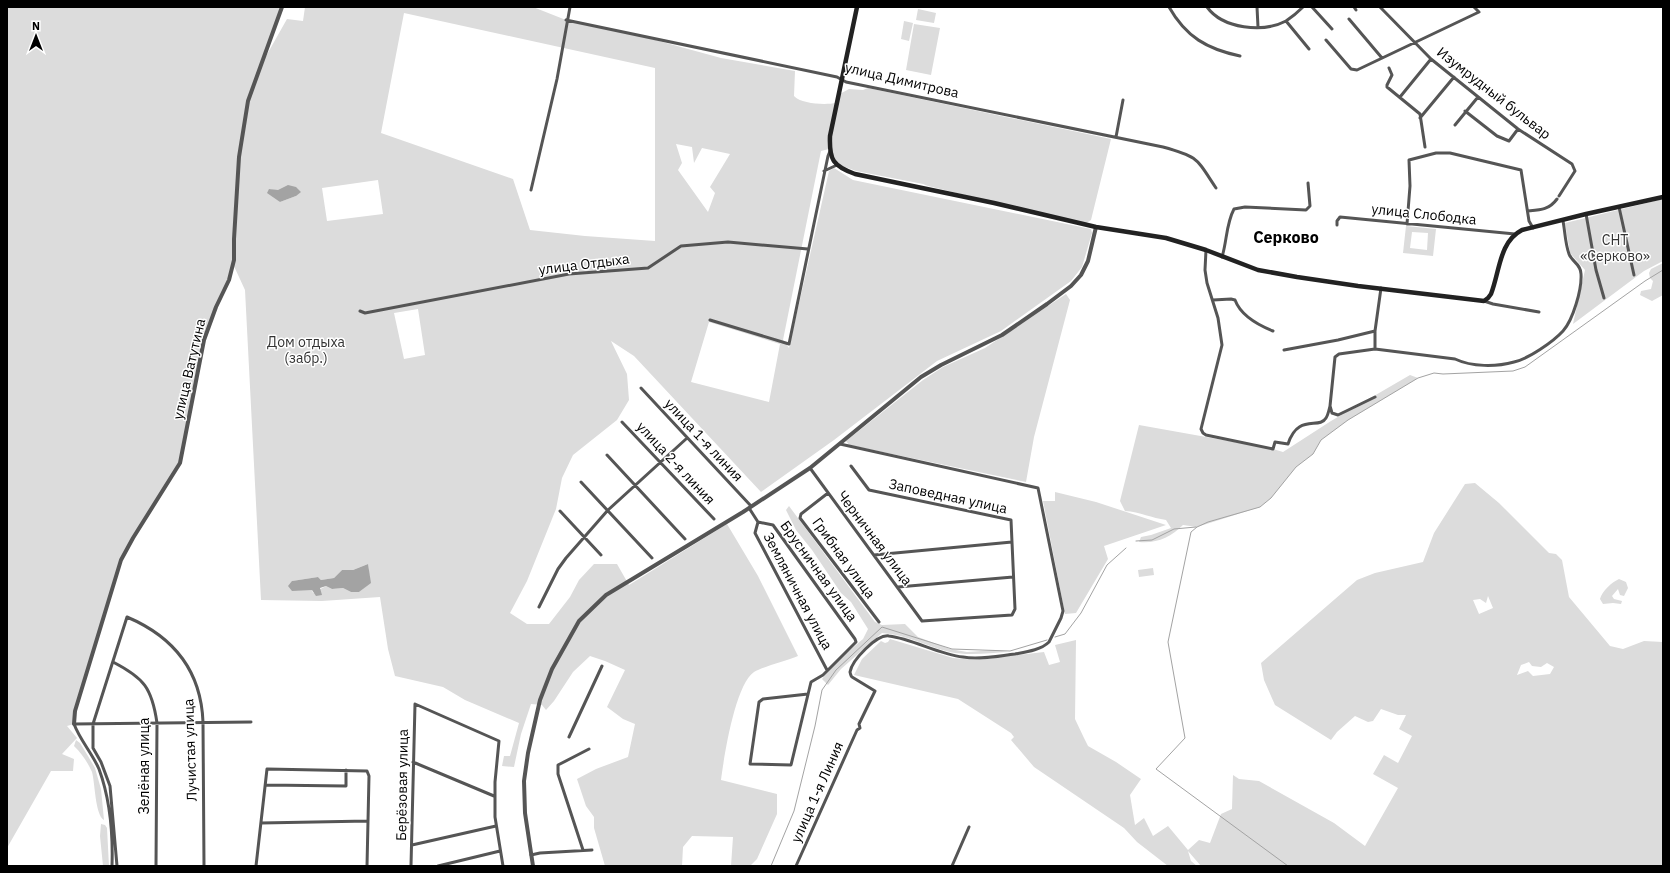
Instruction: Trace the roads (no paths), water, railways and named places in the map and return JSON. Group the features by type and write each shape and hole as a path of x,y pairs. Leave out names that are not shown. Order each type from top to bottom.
{"main road":[{"path":"857,7 830,136 830,151 833,160 837,165 855,174 994,203 1096,227 1166,238 1206,250 1266,272 1297,278 1484,301 1491,294 1506,244 1514,234 1586,214 1663,197"}],"street":[{"name":"улица Ватутина","path":"74,724 76,707 121,560 180,463 204,340 216,307 229,280 234,260 239,157 248,101 282,7"},
{"path":"531,190 556,79 566,20 570,7"},
{"path":"1169,7 1176,19 1189,34 1204,45 1221,52 1240,56"},
{"path":"1207,7 1210,11 1228,22 1243,27 1275,25 1286,21 1303,7"},
{"path":"1257,7 1258,27"},
{"path":"1312,7 1332,29"},
{"name":"Изумрудный бульвар","path":"1380,7 1431,59 1518,129 1574,165 1575,171 1552,206 1528,211"},
{"path":"1326,40 1351,69 1354,70 1478,12 1474,7"},
{"path":"1349,19 1382,58"},
{"name":"улица Димитрова","path":"566,20 837,77 842,81 1163,147 1193,157 1199,162 1216,188"},
{"path":"1286,21 1309,48"},
{"path":"1400,97 1431,59"},
{"path":"1389,68 1392,76 1387,85 1420,114 1425,147"},
{"path":"1420,118 1454,77"},
{"path":"1455,124 1478,96"},
{"path":"1116,137 1123,100"},
{"path":"1465,111 1497,136 1509,140 1518,129"},
{"path":"710,320 790,344 824,171 830,151"},
{"path":"1407,224 1410,186 1409,160 1436,152 1450,153 1521,170 1529,221 1532,228"},
{"path":"824,171 837,165"},
{"path":"1222,257 1226,243 1229,220 1234,210 1245,206 1306,210 1310,206 1308,183"},
{"path":"1619,207 1634,276"},
{"path":"1586,214 1596,270 1604,298"},
{"name":"улица Слободка","path":"1337,225 1337,221 1340,217 1514,234"},
{"path":"1206,250 1205,270 1222,338 1222,345 1202,429 1203,433 1206,435 1273,448 1275,442 1288,444 1292,433 1304,424 1321,422 1326,419 1330,406 1335,356 1339,354 1375,349 1454,359 1462,363 1478,365 1514,362 1521,360 1543,347 1562,332 1571,318 1581,275 1580,268 1569,255 1563,221"},
{"path":"533,866 525,822 524,792 531,738 540,700 552,669 579,621 606,595 750,507 810,468 921,377 941,365 1002,335 1071,286 1081,276 1088,261 1096,227"},
{"name":"улица Отдыха","path":"360,311 365,313 569,274 648,268 681,246 728,242 808,249"},
{"path":"1375,349 1375,331 1381,288"},
{"path":"1213,300 1235,300 1242,313 1249,316 1259,326 1273,331"},
{"path":"1484,301 1539,312"},
{"path":"1284,350 1338,340 1375,331"},
{"name":"улица 1-я линия","path":"641,388 686,439 750,507 758,522"},
{"path":"1330,406 1332,413 1338,415 1375,397"},
{"name":"улица 2-я линия","path":"622,422 714,519"},
{"path":"539,608 558,569 608,510 686,439"},
{"name":"улица 1-я Линия","path":"796,866 857,730 860,728 859,724 875,691 852,678 850,672 854,662 874,641 883,636 890,636 967,658 1001,656 1025,652 1046,645 1061,618 1062,608 1038,488 840,444"},
{"path":"607,455 684,539"},
{"name":"Заповедная улица","path":"851,466 869,490 1011,520 1015,609 1012,615 922,620"},
{"name":"Черничная улица","path":"810,468 922,620"},
{"path":"580,482 652,558"},
{"name":"Грибная улица","path":"828,493 801,514 800,518 878,622"},
{"path":"560,511 601,555"},
{"name":"Брусничная улица","path":"758,522 773,525 856,642 827,670"},
{"name":"Земляничная улица","path":"758,522 755,533 827,670"},
{"path":"874,555 1012,542"},
{"path":"898,587 1014,577"},
{"name":"Лучистая улица","path":"113,662 127,617 146,625 162,635 181,656 196,682 202,704 203,722 204,866"},
{"path":"113,662 93,724 93,748 101,762 110,786 117,866"},
{"name":"Зелёная улица","path":"113,662 132,672 147,688 154,705 156,722 156,866"},
{"path":"569,736 602,666"},
{"path":"808,694 763,699 759,702 750,764 791,765 811,682 823,675 827,670"},
{"name":"Берёзовая улица","path":"411,866 414,704 496,739 499,743 494,796"},
{"path":"112,866 113,849 105,788 98,768 90,752 79,737 74,724 251,722"},
{"path":"583,850 558,774 558,765 589,749"},
{"path":"413,762 494,796 496,826 503,866"},
{"path":"256,866 267,769 366,771 369,776 367,866"},
{"path":"266,785 346,786 346,770"},
{"path":"261,823 368,822"},
{"path":"412,845 496,826"},
{"path":"952,866 969,827"},
{"path":"531,855 540,853 592,850"},
{"path":"438,866 500,851"}],"waterway":[{"path":"1288,866 1156,769 1185,738 1168,642 1191,532 1197,527 1208,522 1260,507 1271,498 1296,467 1313,454 1321,440 1348,420 1418,378 1434,373 1443,374 1513,371 1525,367 1645,281 1663,270"},
{"path":"1136,541 1152,540 1174,529 1196,527"},
{"path":"1055,637 1065,634 1081,613 1107,565 1126,548"},
{"path":"771,866 794,811 815,726 822,690 836,670 882,627 952,649 1010,651 1047,640"}],"district":[{"name":"Серково","path":"1286,237"}],"park label":[{"name":"СНТ «Серково»","path":"1615,248"},
{"name":"Дом отдыха (забр.)","path":"306,350"}]}
